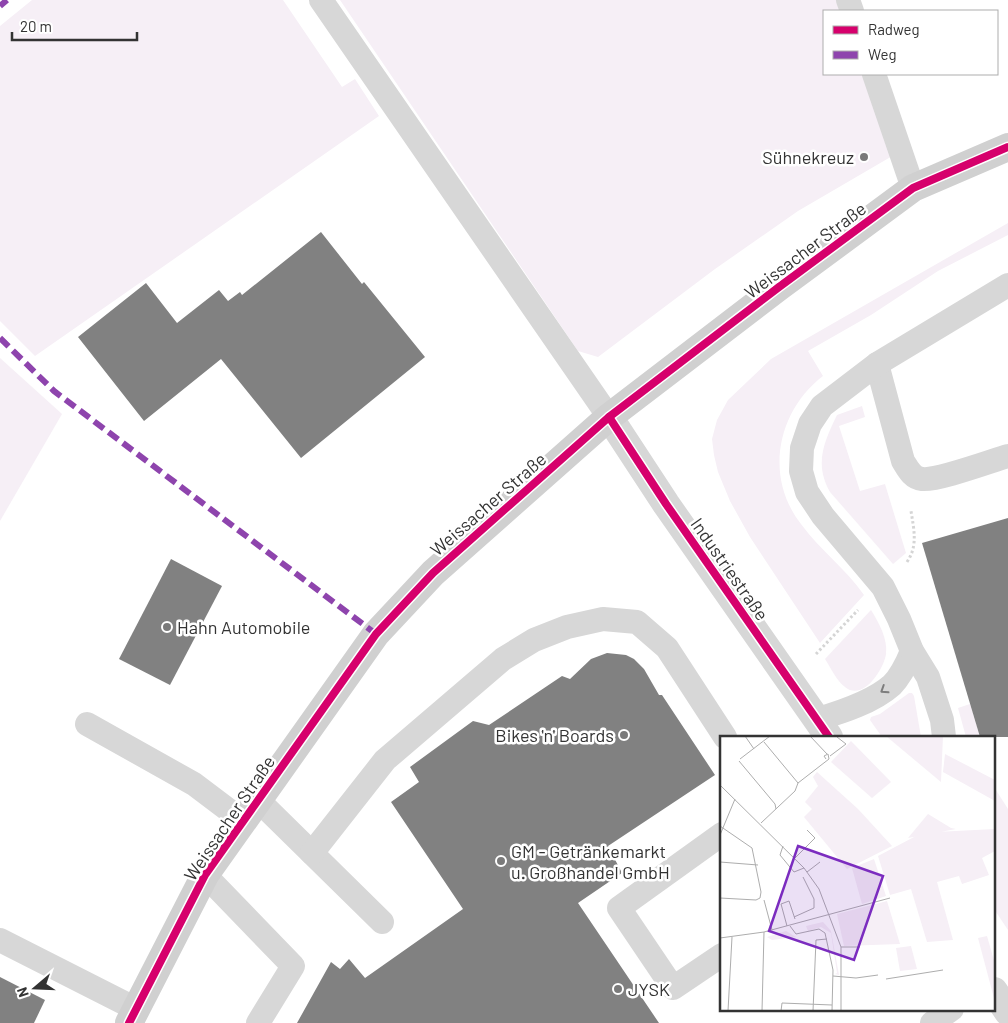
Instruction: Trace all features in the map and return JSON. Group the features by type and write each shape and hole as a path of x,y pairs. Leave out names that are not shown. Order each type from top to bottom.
{"street":[{"name":"Weissacher Straße","path":"132,1016 205,875 376,634 433,573 609,417 779,287 913,188 1008,147"},
{"name":"Industriestraße","path":"609,417 666,504 824,728"},
{"path":"996,994 1008,1012"}],"lane":[{"path":"321,0 609,417"},
{"path":"874,75 913,188"},
{"path":"944,736 942,720 934,690 928,676 912,651 883,587 823,516 807,492 801,471 802,448 810,424 822,406 877,364 1008,285"},
{"path":"877,364 903,461 910,473 921,479 934,478 1008,456"},
{"path":"312,854 385,760 503,659 534,640 567,627 602,619 637,622 667,648 724,736"},
{"path":"824,728 852,708 892,685 907,665 912,651"},
{"path":"87,724 194,784 250,811 312,854 382,922"},
{"path":"720,835 619,908 673,988 720,956"},
{"path":"205,875 292,966 258,1023"},
{"path":"0,940 132,1016"},
{"path":"932,1023 951,1010"}],"shaded area":[{"path":"32,0 283,0 342,87 355,79 379,116 35,356 0,321 0,26"},
{"path":"340,0 836,0 840,10 823,10 823,75 864,75 894,155 798,211 715,269 598,357 578,351"},
{"path":"1008,223 1008,235 938,271 871,315 808,351 823,376 807,390 795,407 786,426 781,446 782,486 789,506 801,524 864,595 820,643 750,537 730,501 718,472 714,455 712,439 717,420 728,400 771,359"},
{"path":"0,358 62,414 0,521"},
{"path":"862,406 865,417 839,426 860,491 885,484 906,553 893,564 830,492 823,472 822,462 825,444 837,415"},
{"path":"871,610 884,637 886,654 881,668 872,682 859,690 852,691 839,681 825,659"},
{"path":"909,693 912,693 921,736 881,736 870,720 871,717 880,714"},
{"path":"970,704 980,736 966,736 958,708"},
{"path":"996,790 1008,809 1008,930 996,912"}],"building":[{"path":"321,232 362,284 364,282 425,357 301,458 221,359 144,421 78,337 146,283 177,323 219,290 228,301 240,292 242,295"},
{"path":"1008,518 1008,737 980,736 922,543"},
{"path":"171,559 222,586 170,685 119,659"},
{"path":"607,653 626,655 634,659 644,669 659,695 662,695 715,775 608,846 622,873 578,903 659,1023 297,1023 331,962 340,969 349,959 365,978 463,909 391,802 419,782 410,767 473,721 489,725 562,676 570,679 591,659"},
{"path":"0,977 45,1000 34,1023 0,1023"}],"marked path":[{"path":"0,6 7,0"},
{"path":"0,338 54,391 376,634"}],"cycle path":[{"path":"129,1023 205,875 376,634 433,573 609,417 779,287 913,188 1008,147"},
{"path":"609,417 666,504 828,736"}],"place":[{"name":"Sühnekreuz","path":"864,157"},
{"name":"Hahn Automobile","path":"167,627"},
{"name":"Bikes 'n' Boards","path":"624,735"},
{"name":"GM - Getränkemarkt u. Großhandel GmbH","path":"501,861"},
{"name":"JYSK","path":"618,989"}]}
